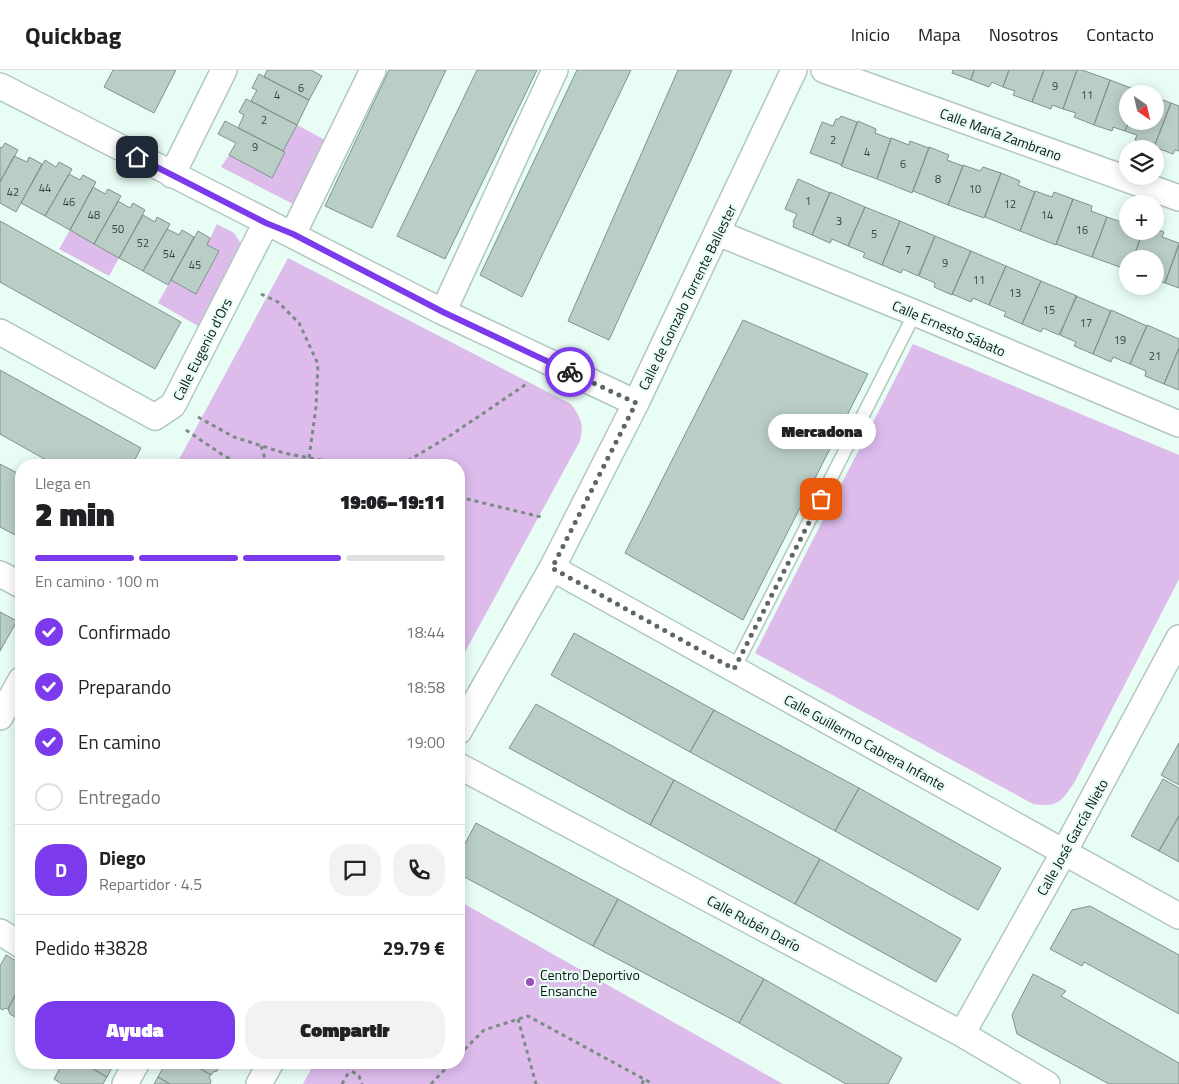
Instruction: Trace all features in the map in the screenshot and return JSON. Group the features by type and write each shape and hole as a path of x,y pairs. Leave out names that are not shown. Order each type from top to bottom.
{"street":[{"path":"172,174 224,70"},
{"path":"293,234 373,70"},
{"path":"443,312 555,70"},
{"name":"Calle de Gonzalo Torrente Ballester","path":"465,720 552,568 636,403 794,70"},
{"name":"Calle María Zambrano","path":"824,70 1179,198"},
{"path":"0,86 443,312 636,403"},
{"name":"Calle Eugenio d'Ors","path":"0,332 155,417 173,405 266,223"},
{"name":"Calle Ernesto Sábato","path":"718,233 1179,424"},
{"name":"Calle Guillermo Cabrera Infante","path":"552,568 1179,916"},
{"path":"0,574 15,582"},
{"name":"Calle José García Nieto","path":"962,1034 1176,651"},
{"path":"0,717 15,691"},
{"name":"Calle Rubén Darío","path":"465,769 962,1034 1047,1084"},
{"path":"0,932 15,941"},
{"path":"125,1084 133,1069"},
{"path":"259,1084 267,1069"}],"lane":[{"path":"734,669 915,314"}],"path":[{"path":"260,294 278,302 299,323 318,364 316,407 308,458"},
{"path":"412,459 452,435 532,380"},
{"path":"194,415 234,437 284,453 313,459"},
{"path":"185,430 229,459"},
{"path":"260,446 265,459"},
{"path":"465,498 541,517"},
{"path":"465,1049 484,1030 528,1016 653,1084"},
{"path":"518,1019 536,1084"},
{"path":"431,1084 445,1069"},
{"path":"342,1084 350,1070 359,1076 362,1084"},
{"path":"642,1084 644,1079"}],"shaded area":[{"path":"297,125 327,141 295,205 221,167 229,155 272,177"},
{"path":"217,224 234,233 241,244 240,250 198,326 158,303 171,280 196,293 219,251 207,245"},
{"path":"70,230 119,258 109,276 59,249"},
{"path":"288,258 571,404 582,426 580,441 465,652 465,459 179,459"},
{"path":"913,344 1179,455 1179,579 1074,783 1062,799 1053,804 1033,804 755,653"},
{"name":"Centro Deportivo Ensanche","path":"465,904 783,1084 303,1084 311,1069 465,1069"}],"building":[{"path":"113,70 176,70 154,113 104,87"},
{"path":"267,70 311,70 322,76 309,100 264,77"},
{"path":"389,70 446,70 372,228 325,206"},
{"path":"477,70 537,70 445,259 397,236"},
{"path":"577,70 631,70 522,297 480,275"},
{"path":"678,70 732,70 609,340 568,321"},
{"path":"953,70 974,70 971,80 952,73"},
{"path":"974,70 1009,70 1003,87 992,82 989,87 971,80"},
{"path":"1009,70 1044,70 1032,102 1013,95 1015,91 1003,87"},
{"path":"1044,70 1077,70 1063,109 1052,105 1051,109 1032,102"},
{"path":"1077,70 1110,80 1094,125 1074,117 1076,113 1063,109"},
{"path":"259,74 309,100 297,125 251,101 257,90 252,88"},
{"path":"1110,80 1123,85 1119,85 1119,129 1113,127 1112,131 1094,125"},
{"path":"246,99 297,125 283,151 238,128 244,115 239,112"},
{"path":"1164,100 1171,103 1164,121"},
{"path":"1171,103 1179,106 1179,151 1175,150 1173,154 1164,151 1164,140 1157,140 1161,130 1164,130 1164,121"},
{"path":"841,116 857,122 842,165 810,153 822,122 833,126 836,119 839,119"},
{"path":"225,121 285,152 272,178 229,155 236,143 218,134"},
{"path":"858,121 876,129 875,133 891,139 877,179 841,166"},
{"path":"1161,130 1157,140 1135,140 1137,135 1125,131"},
{"path":"891,138 909,145 910,141 929,148 912,193 877,179"},
{"path":"5,143 18,150 0,182 0,147 2,148"},
{"path":"929,147 949,155 947,160 963,166 948,205 913,191"},
{"path":"14,156 27,162 29,157 42,164 16,212 0,203 0,182"},
{"path":"45,160 56,167 59,162 72,169 45,216 21,203"},
{"path":"963,165 980,171 983,167 1001,173 984,218 948,205"},
{"path":"1001,173 1020,181 1018,185 1035,192 1020,231 985,217"},
{"path":"69,174 80,180 83,175 96,182 70,230 45,216"},
{"path":"798,179 830,193 812,235 793,227 797,214 785,209"},
{"path":"93,187 105,194 108,189 121,196 94,244 70,230"},
{"path":"1035,191 1052,197 1054,192 1073,199 1056,245 1020,231"},
{"path":"830,192 865,207 848,246 832,239 830,243 812,235"},
{"path":"1073,199 1092,206 1091,211 1107,217 1092,257 1056,244"},
{"path":"118,201 130,208 133,203 145,210 119,258 94,244"},
{"path":"865,207 900,221 882,265 863,257 865,253 848,246"},
{"path":"143,215 155,222 157,217 170,224 143,271 119,258"},
{"path":"1107,217 1119,221 1119,240 1140,240 1136,250 1119,250 1119,267 1092,257"},
{"path":"0,221 181,322 155,369 0,282"},
{"path":"900,221 935,236 918,276 903,269 901,273 882,265"},
{"path":"167,229 179,235 182,230 194,237 168,285 143,271"},
{"path":"198,231 210,238 207,245 219,251 196,294 171,280"},
{"path":"935,236 971,251 952,295 934,287 935,283 919,276"},
{"path":"1164,238 1179,243 1165,283 1164,250 1136,250 1140,240 1164,240"},
{"path":"1179,245 1179,288 1165,283"},
{"path":"971,251 1006,266 989,305 973,298 971,302 952,294"},
{"path":"1006,266 1041,281 1022,324 1004,316 1006,312 989,305"},
{"path":"1041,281 1077,296 1059,335 1043,328 1041,332 1022,324"},
{"path":"1076,296 1111,311 1093,354 1074,346 1076,342 1060,335"},
{"path":"1111,310 1147,326 1130,364 1113,357 1111,362 1093,354"},
{"path":"743,320 868,374 743,620 625,553"},
{"path":"1147,325 1179,339 1179,348 1164,384 1145,376 1146,371 1130,364"},
{"path":"1179,348 1179,390 1164,384"},
{"path":"0,370 141,448 135,459 44,459 0,434"},
{"path":"0,464 15,472 15,535 0,527"},
{"path":"0,612 15,620 15,625 0,651"},
{"path":"574,633 714,710 690,752 551,675"},
{"path":"536,704 674,780 650,825 509,748"},
{"path":"714,710 859,788 835,831 690,752"},
{"path":"1179,743 1179,785 1161,775"},
{"path":"1163,779 1179,788 1179,816 1159,851 1131,836"},
{"path":"674,780 820,859 795,904 650,825"},
{"path":"859,788 1001,868 978,910 835,831"},
{"path":"1179,816 1179,862 1159,851"},
{"path":"476,823 618,899 593,946 465,877 465,844"},
{"path":"820,859 961,939 936,982 795,904"},
{"path":"618,899 764,979 739,1023 593,946"},
{"path":"1090,906 1179,955 1179,1014 1084,962 1082,966 1050,949 1072,910"},
{"path":"6,955 15,960 15,996 8,1009 2,1010 0,1008 0,966"},
{"path":"1033,974 1066,991 1061,996 1179,1063 1179,1084 1109,1084 1017,1034 1012,1015"},
{"path":"764,979 902,1058 888,1084 846,1084 739,1023"},
{"path":"15,996 15,1017 10,1014 8,1009"},
{"path":"59,1069 93,1069 107,1077 103,1084 62,1084 54,1079"},
{"path":"93,1069 111,1069 107,1077"},
{"path":"162,1069 201,1069 211,1075 209,1077 211,1081 210,1084 170,1084 158,1077"},
{"path":"201,1069 218,1069 211,1075"},
{"path":"158,1077 170,1084 154,1084"}],"way so far":[{"path":"570,372 636,403 552,568 734,669 821,499"}],"place":[{"name":"Mercadona","path":"821,499"},
{"name":"Centro Deportivo Ensanche","path":"530,982"}],"route":[{"path":"137,157 266,223 293,234 443,312 570,372"}]}
